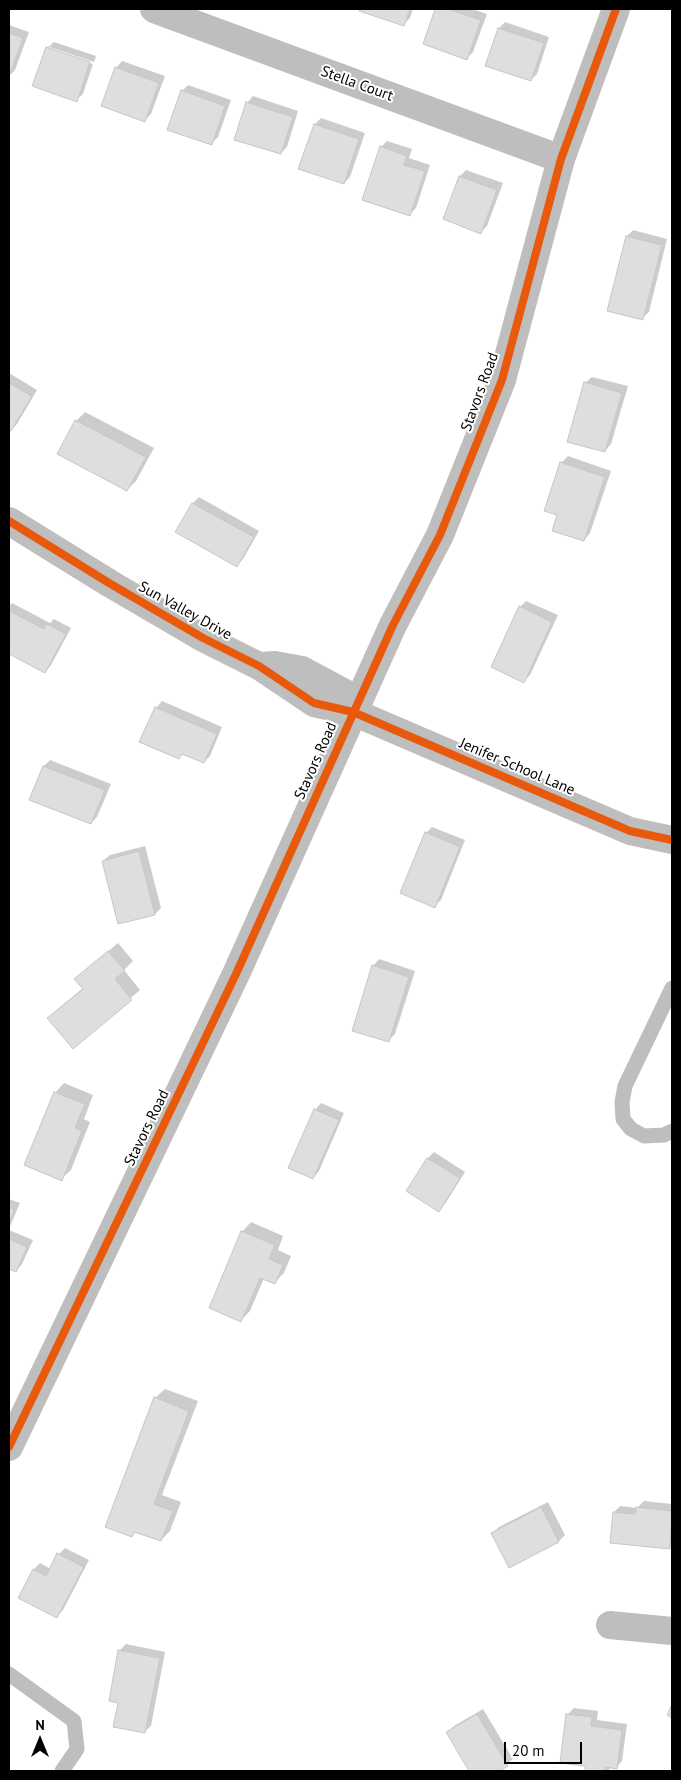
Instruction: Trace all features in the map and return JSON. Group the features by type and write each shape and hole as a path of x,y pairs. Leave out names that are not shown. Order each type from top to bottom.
{"street":[{"name":"Stella Court","path":"154,9 561,159"},
{"name":"Stavors Road","path":"9,1447 236,974 394,625 440,535 502,380 561,159 616,9"},
{"name":"Sun Valley Drive","path":"9,521 109,583 195,633 259,666 275,664 302,670 345,693 353,712"},
{"name":"Jenifer School Lane","path":"353,712 630,831 672,840"},
{"path":"610,1625 672,1631"}],"lane":[{"path":"672,988 625,1086 622,1102 623,1119 631,1129 644,1136 664,1135 672,1131"},
{"path":"9,1674 74,1721 77,1749 62,1771"}],"building":[{"path":"360,9 410,9 404,26 359,11"},
{"path":"435,9 448,9 481,20 467,60 423,44"},
{"path":"498,28 544,43 531,81 485,66"},
{"path":"9,33 23,38 9,77"},
{"path":"46,47 90,62 77,102 32,86"},
{"path":"115,67 159,83 145,122 101,106"},
{"path":"181,90 225,106 212,145 167,130"},
{"path":"246,102 293,117 281,154 234,140"},
{"path":"314,124 359,139 344,184 298,169"},
{"path":"380,146 407,156 404,165 425,171 410,216 362,200"},
{"path":"459,176 497,190 481,234 443,219"},
{"path":"626,236 662,245 643,320 607,311"},
{"path":"584,382 622,393 605,452 567,442"},
{"path":"9,383 32,396 11,431 9,430"},
{"path":"75,420 146,457 127,491 57,454"},
{"path":"560,462 605,477 584,541 552,531 557,515 544,511"},
{"path":"192,503 254,537 237,567 175,532"},
{"path":"519,606 552,622 524,683 491,667"},
{"path":"9,611 44,629 47,624 66,634 45,673 9,654"},
{"path":"155,707 217,734 204,763 182,754 179,759 139,742"},
{"path":"43,766 105,790 91,824 29,800"},
{"path":"425,832 460,847 435,908 400,893"},
{"path":"139,851 155,915 118,924 102,861"},
{"path":"108,951 125,971 115,979 132,1000 73,1049 47,1018 83,989 74,979"},
{"path":"372,965 409,977 389,1042 352,1031"},
{"path":"54,1092 85,1104 75,1128 82,1131 62,1181 24,1165"},
{"path":"314,1109 339,1120 313,1179 288,1168"},
{"path":"427,1158 460,1178 439,1212 406,1191"},
{"path":"9,1207 14,1210 9,1223"},
{"path":"241,1231 275,1245 269,1259 283,1265 275,1284 260,1278 241,1322 209,1308"},
{"path":"9,1239 27,1247 16,1272 9,1269"},
{"path":"154,1397 189,1411 154,1504 173,1511 161,1541 134,1532 132,1537 105,1527"},
{"path":"541,1507 559,1542 509,1568 491,1533"},
{"path":"636,1507 672,1511 670,1549 610,1543 613,1512 635,1514"},
{"path":"57,1553 84,1567 57,1618 18,1598 33,1569 46,1576"},
{"path":"118,1650 160,1658 145,1733 113,1727 118,1703 109,1701"},
{"path":"672,1704 672,1718 667,1715"},
{"path":"477,1714 508,1766 500,1771 469,1771 446,1732"},
{"path":"566,1714 592,1717 591,1726 622,1730 617,1769 605,1767 605,1771 585,1771 585,1766 560,1763"}],"cycle path":[{"path":"9,1447 236,974 393,625 440,535 502,380 561,159 616,9"},
{"path":"9,521 203,638 259,666 314,703 353,712 630,831 672,840"}]}
